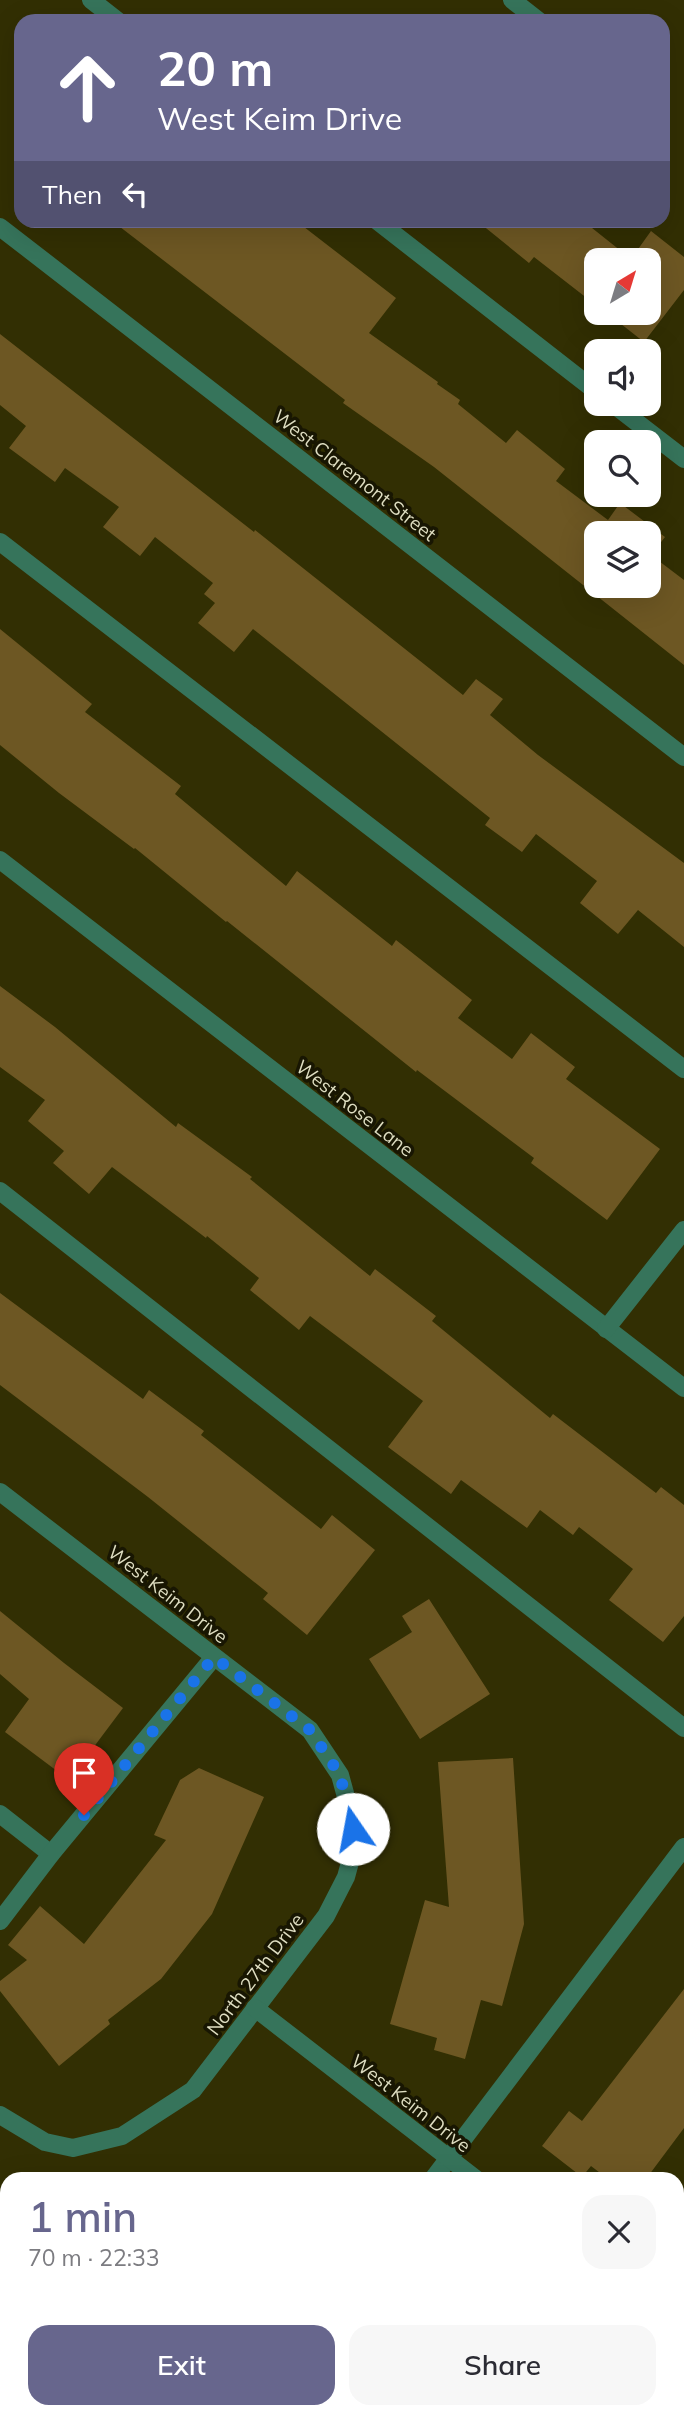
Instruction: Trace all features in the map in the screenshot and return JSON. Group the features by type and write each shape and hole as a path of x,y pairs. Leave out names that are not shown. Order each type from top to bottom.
{"street":[{"path":"91,0 109,14"},
{"path":"512,0 530,14"},
{"name":"West Claremont Street","path":"0,227 684,757"},
{"path":"386,228 584,382"},
{"path":"628,416 684,459"},
{"path":"0,542 684,1069"},
{"name":"West Rose Lane","path":"0,860 684,1388"},
{"path":"0,1191 684,1728"},
{"path":"606,1329 684,1230"},
{"name":"West Keim Drive","path":"0,1492 310,1730"},
{"path":"0,1921 51,1854 214,1657"},
{"name":"North 27th Drive","path":"0,2115 46,2142 73,2148 122,2136 193,2090 326,1916 346,1877 355,1843 351,1815 340,1775 310,1730"},
{"path":"0,1814 51,1854"},
{"path":"439,2172 684,1847"},
{"name":"West Keim Drive","path":"255,2008 467,2172"}],"building":[{"path":"121,228 305,228 396,298 369,333 438,382 437,384 460,400 458,404 506,443 517,430 565,469 556,481 584,502 584,507 591,507 608,520 617,507 625,507 644,521 584,521 584,586 434,467 343,403 345,400"},
{"path":"486,228 592,228 617,248 584,248 584,296 534,257 529,263"},
{"path":"651,231 684,257 684,290 662,319 662,248 639,248"},
{"path":"624,326 656,326 646,339 640,339"},
{"path":"0,334 254,532 255,530 463,695 476,679 503,699 490,715 538,755 684,863 684,947 638,910 618,934 580,903 597,881 536,834 522,852 485,825 490,818 253,629 234,652 198,623 215,603 204,594 213,583 155,537 140,556 103,527 119,507 65,468 55,482 9,448 26,426 0,405"},
{"path":"661,563 684,580 684,665 599,598 661,598"},
{"path":"0,629 92,704 85,712 181,786 175,794 286,886 297,871 392,946 396,940 472,1000 458,1018 512,1059 531,1033 575,1067 566,1079 660,1149 607,1220 531,1163 534,1158 417,1070 416,1072 135,848 59,793 0,745"},
{"path":"0,986 55,1027 176,1127 178,1123 252,1177 250,1179 370,1276 375,1269 436,1316 432,1321 550,1418 553,1414 656,1493 661,1487 684,1505 684,1616 663,1642 609,1600 633,1569 579,1527 573,1535 540,1510 527,1528 461,1480 451,1494 388,1447 423,1401 310,1316 299,1330 250,1290 259,1278 207,1236 206,1238 112,1167 89,1194 53,1163 64,1151 28,1121 45,1100 0,1067"},
{"path":"0,1293 143,1399 149,1390 204,1431 201,1435 321,1529 332,1515 375,1550 307,1635 263,1599 268,1593 148,1497 0,1385"},
{"path":"429,1599 490,1694 420,1739 369,1659 412,1632 402,1616"},
{"path":"0,1611 123,1708 69,1780 5,1732 29,1699 0,1674"},
{"path":"513,1758 524,1924 502,2006 481,2000 465,2059 434,2050 437,2038 390,2024 425,1900 449,1907 438,1762"},
{"path":"199,1768 264,1797 212,1914 161,1979 108,2020 110,2024 59,2066 0,1991 0,1981 27,1960 8,1945 40,1906 84,1944 166,1840 154,1835 180,1780"},
{"path":"684,1989 684,2128 651,2172 599,2172 591,2166 586,2172 576,2172 542,2146 569,2111 582,2121"}],"route":[{"path":"84,1815 214,1657 310,1730 340,1775 353,1829"}]}
